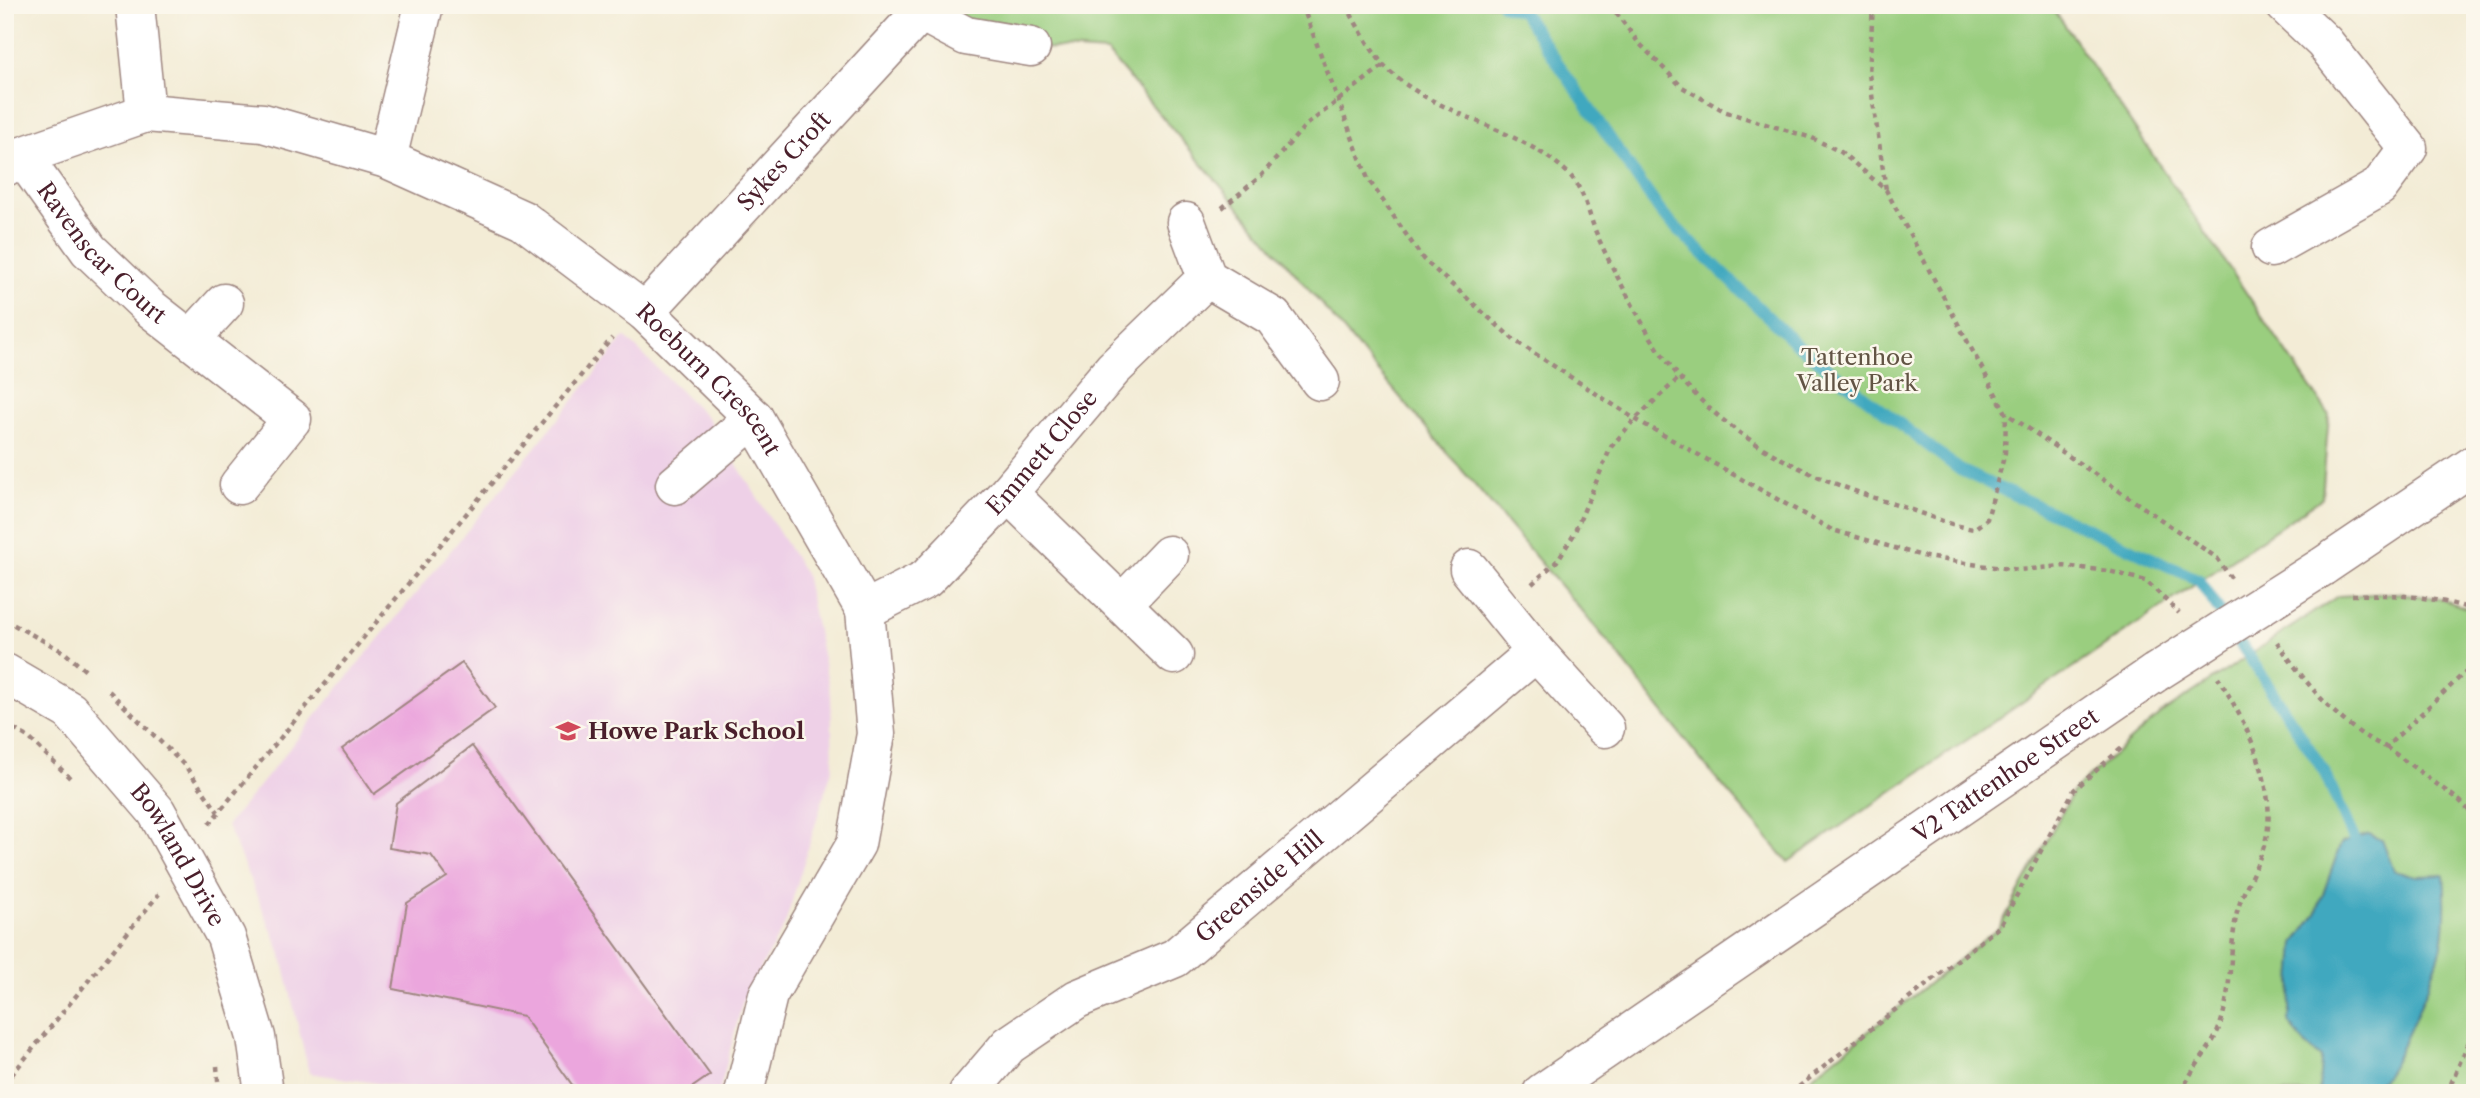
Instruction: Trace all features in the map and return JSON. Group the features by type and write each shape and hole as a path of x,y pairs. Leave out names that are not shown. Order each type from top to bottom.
{"street":[{"path":"135,5 146,113"},
{"path":"387,159 424,5"},
{"path":"2271,248 2379,187 2408,148 2325,42 2285,5"},
{"path":"919,8 966,36 1031,47"},
{"name":"Sykes Croft","path":"645,312 919,8"},
{"name":"Roeburn Crescent","path":"13,162 146,113 263,123 387,159 523,220 645,312 754,418 866,610 876,734 856,844 768,995 746,1092"},
{"name":"Ravenscar Court","path":"13,162 89,250 150,308 292,419 239,485"},
{"path":"1186,222 1207,278 1273,317 1320,381"},
{"name":"Emmett Close","path":"866,610 926,579 1008,493 1113,369 1207,278"},
{"name":"Ravenscar Court","path":"191,339 224,303"},
{"path":"675,485 754,418"},
{"name":"V2 Tattenhoe Street","path":"1542,1093 2155,673 2322,567 2475,464"},
{"path":"1008,493 1174,655"},
{"path":"1123,603 1169,555"},
{"path":"1469,569 1536,652 1605,728"},
{"name":"Greenside Hill","path":"968,1093 1009,1045 1077,999 1175,958 1536,652"},
{"name":"Bowland Drive","path":"5,673 70,711 156,811 226,937 256,1037 264,1093"}],"path":[{"path":"1302,5 1336,101 1368,179 1423,259 1514,340 1635,419 1832,530 1926,557 1978,565 2020,570 2063,566 2109,571 2146,581 2174,605"},
{"path":"1346,5 1384,65 1440,104 1526,143 1549,157 1571,176 1586,202 1595,229 1639,317 1680,377 1731,428 1789,463 1864,495 1954,526 1974,529 1987,519 2006,453 2006,413"},
{"path":"1610,5 1638,42 1682,87 1726,112 1812,138 1841,152 1886,190"},
{"path":"1873,5 1869,74 1886,190 2006,413 2217,558"},
{"path":"1186,222 1210,217 1235,198 1261,176 1304,127 1384,65"},
{"path":"181,857 622,325 645,312"},
{"path":"1503,611 1557,561 1589,502 1611,447 1635,419 1680,377"},
{"path":"2349,595 2396,593 2436,598 2475,610"},
{"path":"2386,747 2475,663"},
{"path":"2297,671 2363,737 2386,747 2460,801 2475,817"},
{"path":"2182,1093 2186,1081 2217,1034 2226,997 2240,896 2259,856 2268,827 2263,781 2242,718"},
{"path":"5,724 28,737 75,782"},
{"path":"1791,1093 2000,926 2074,790 2131,740"},
{"path":"152,881 166,905"},
{"path":"5,1083 160,893"},
{"path":"2447,1093 2475,1027"},
{"path":"216,1057 219,1093"}],"shaded area":[{"name":"Howe Park School","path":"625,337 708,418 805,574 831,696 833,766 785,924 743,1000 719,1093 442,1093 309,1073 281,953 227,825"}],"green space":[{"name":"Tattenhoe Valley Park","path":"917,5 2051,5 2329,415 2322,498 1788,862 1703,763 1608,642 1107,52 1031,47"},
{"path":"2396,593 2436,598 2475,610 2475,1093 1791,1093 2000,927 2074,790 2159,715 2338,596"}],"water":[{"path":"2369,834 2382,840 2394,871 2417,876 2444,875 2442,945 2415,1017 2387,1074 2373,1085 2358,1090 2319,1093 2321,1058 2303,1042 2289,1022 2295,943 2316,914 2341,843"}],"building":[{"path":"462,663 495,708 374,794 342,749"},
{"path":"472,746 710,1075 684,1093 578,1093 523,1016 393,989 407,903 447,877 431,855 389,848 396,803"}],"waterway":[{"path":"1503,5 1522,11 1662,214 1795,343 1960,470 2199,580 2324,771 2354,839"}],"place":[{"name":"Howe Park School","path":"568,731"}]}
